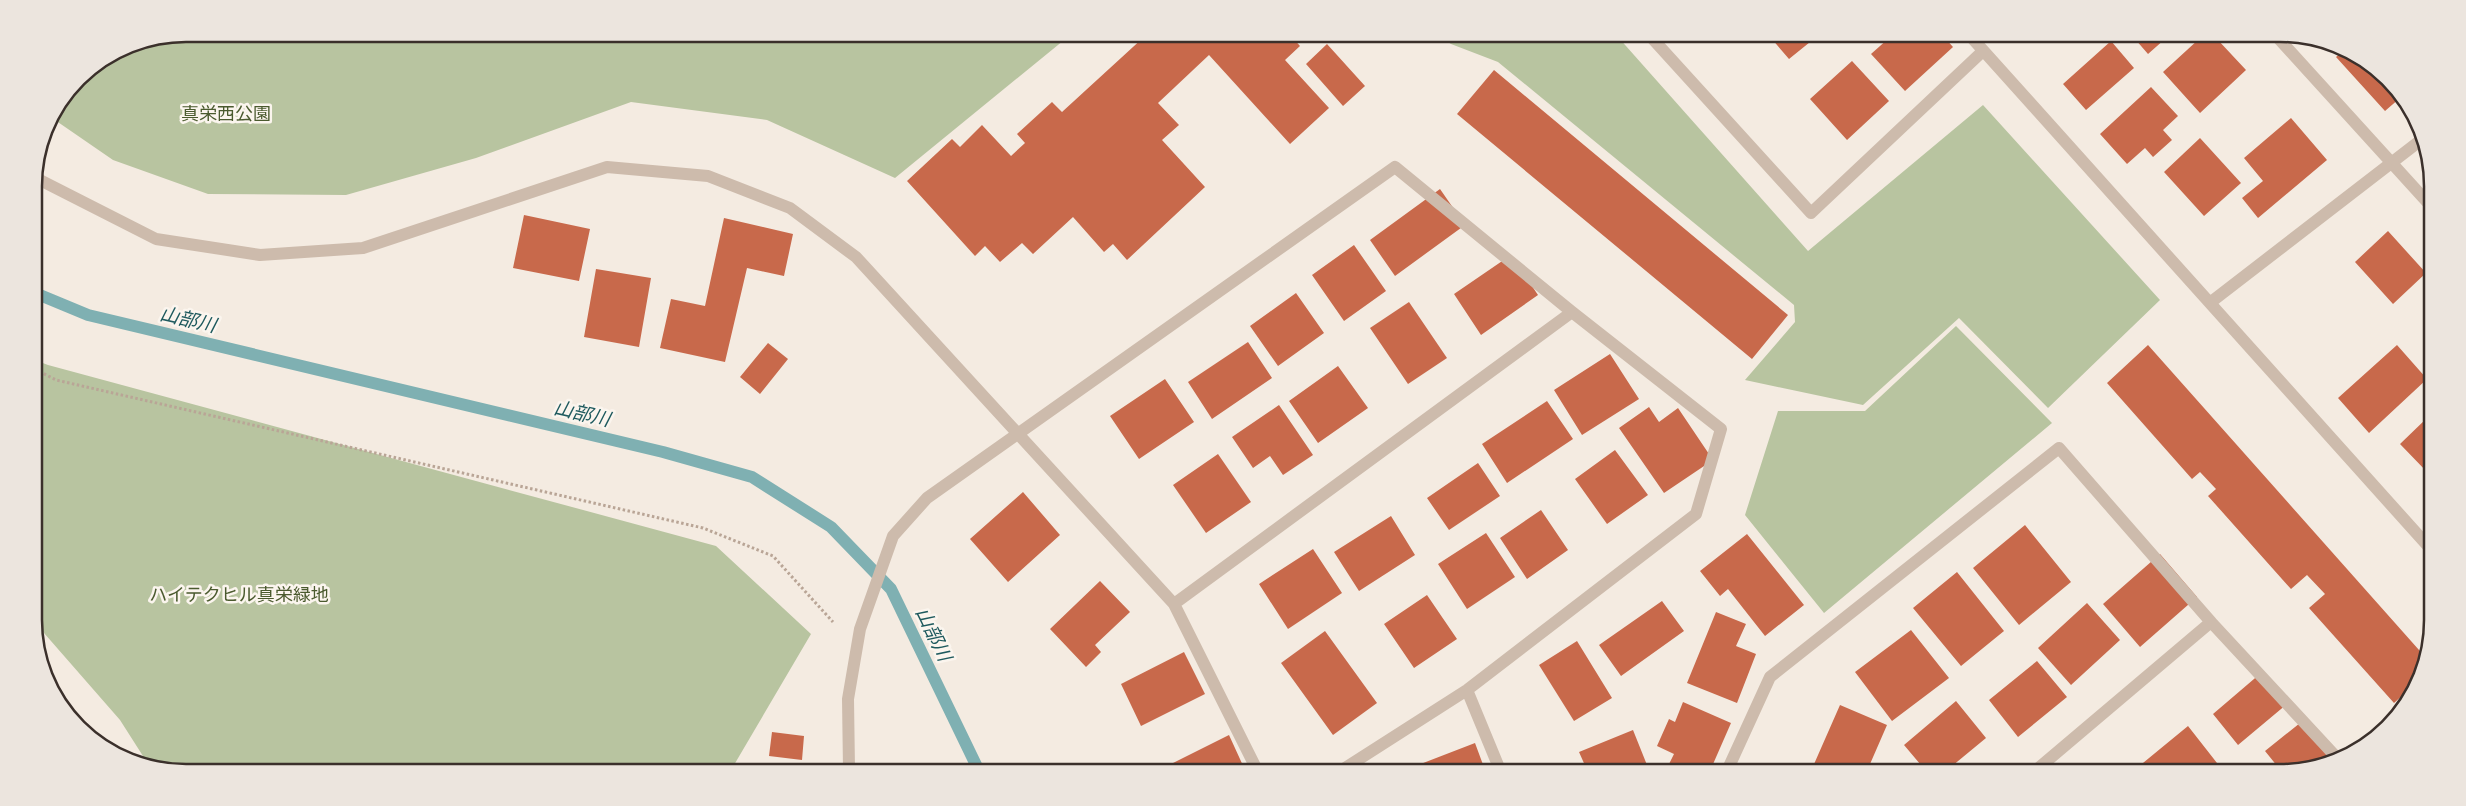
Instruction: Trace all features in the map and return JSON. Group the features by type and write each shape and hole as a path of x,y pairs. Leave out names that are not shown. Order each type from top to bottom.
{"street":[{"path":"1656,43 1811,213 1983,51"},
{"path":"1976,43 2211,302 2424,542"},
{"path":"2283,43 2424,198"},
{"path":"2211,302 2417,143"},
{"path":"43,181 156,238 260,255 363,248 607,167 708,176 790,208 856,257 1174,604 1254,763"},
{"path":"849,764 848,699 860,629 893,536 927,498 1395,167 1572,312 1721,429 1696,514 1467,690 1352,763"},
{"path":"1174,604 1572,312"},
{"path":"1731,763 1770,677 2059,448 2212,622 2333,753"},
{"path":"2044,763 2212,622"},
{"path":"1467,690 1497,763"}],"path":[{"path":"43,373 56,380 703,528 773,556 857,649"}],"green space":[{"name":"真栄西公園","path":"187,43 1060,43 895,178 767,120 631,102 476,158 346,195 208,194 113,160 58,122 78,92 99,72 123,57 159,45"},
{"path":"1449,43 1623,43 1808,251 1983,105 2160,300 2048,408 1959,318 1863,405 1745,380 1795,322 1794,305 1498,62"},
{"path":"1956,326 2052,423 1824,613 1745,515 1778,411 1865,411"},
{"name":"ハイテクヒル真栄緑地","path":"43,363 716,546 811,634 735,764 187,764 144,757 120,720 43,632"}],"building":[{"path":"1137,43 1297,43 1300,46 1285,60 1329,108 1290,144 1209,55 1158,103 1179,125 1162,140 1205,187 1127,260 1113,244 1104,252 1073,217 1033,254 1022,243 1000,262 985,246 975,256 907,181 952,139 960,147 982,125 1011,156 1025,143 1017,134 1052,102 1062,112"},
{"path":"1775,43 1809,43 1789,59"},
{"path":"1883,43 1949,43 1953,47 1905,91 1871,54"},
{"path":"2109,43 2113,43 2134,68 2086,110 2063,84"},
{"path":"2138,43 2160,43 2148,54"},
{"path":"2195,43 2221,43 2246,70 2200,113 2163,72"},
{"path":"1327,44 1365,86 1343,106 1306,64"},
{"path":"2338,55 2367,72 2396,102 2385,111 2336,57"},
{"path":"1852,61 1889,101 1847,140 1810,99"},
{"path":"1494,70 1788,315 1752,359 1457,114"},
{"path":"2151,87 2178,116 2163,130 2172,140 2153,157 2145,148 2127,164 2100,134"},
{"path":"2291,118 2327,160 2258,218 2242,198 2263,181 2244,158"},
{"path":"2200,138 2241,183 2204,216 2164,172"},
{"path":"1440,189 1465,225 1395,276 1370,240"},
{"path":"524,215 590,229 579,281 513,268"},
{"path":"724,218 793,234 784,276 747,268 725,362 660,348 671,299 705,306"},
{"path":"2388,231 2424,271 2424,275 2393,304 2355,262"},
{"path":"1354,245 1386,291 1344,321 1312,275"},
{"path":"1511,255 1538,295 1481,335 1454,294"},
{"path":"596,269 651,278 639,347 584,337"},
{"path":"1296,293 1324,333 1278,366 1250,326"},
{"path":"1409,302 1447,358 1408,384 1370,328"},
{"path":"1248,342 1272,378 1212,419 1188,382"},
{"path":"768,343 788,359 760,394 740,377"},
{"path":"2148,345 2420,651 2413,674 2400,698 2394,703 2309,608 2325,594 2307,575 2291,589 2208,496 2216,489 2200,472 2192,479 2107,383"},
{"path":"2397,345 2424,376 2424,382 2369,433 2338,398"},
{"path":"1610,354 1639,399 1582,435 1554,390"},
{"path":"1338,366 1368,408 1318,443 1289,401"},
{"path":"1165,379 1194,422 1139,459 1110,416"},
{"path":"1547,401 1573,439 1507,483 1482,444"},
{"path":"1279,405 1313,455 1283,475 1270,456 1253,468 1232,437"},
{"path":"1649,407 1659,422 1678,408 1713,460 1664,493 1619,428"},
{"path":"2424,421 2424,469 2400,444"},
{"path":"1615,450 1648,495 1607,524 1575,479"},
{"path":"1218,454 1251,502 1206,533 1173,485"},
{"path":"1478,463 1500,496 1449,530 1427,498"},
{"path":"1023,492 1060,535 1008,582 970,539"},
{"path":"1541,510 1568,550 1527,579 1500,538"},
{"path":"1391,516 1415,555 1359,591 1334,552"},
{"path":"2025,525 2071,582 2019,625 1973,568"},
{"path":"1486,533 1515,577 1467,609 1438,564"},
{"path":"1747,534 1804,605 1765,636 1728,589 1720,596 1700,571"},
{"path":"1313,549 1342,593 1288,629 1259,584"},
{"path":"2160,554 2197,597 2140,647 2103,604"},
{"path":"1957,572 2004,631 1961,666 1913,608"},
{"path":"1100,581 1130,612 1095,645 1101,652 1086,667 1050,629"},
{"path":"1427,595 1457,639 1414,668 1384,624"},
{"path":"1662,601 1684,631 1621,676 1599,645"},
{"path":"2087,603 2120,640 2071,685 2038,648"},
{"path":"1716,612 1746,624 1736,646 1756,654 1737,703 1687,683"},
{"path":"1911,630 1949,678 1892,721 1855,672"},
{"path":"1325,631 1377,703 1333,735 1281,663"},
{"path":"1577,641 1612,698 1574,721 1539,665"},
{"path":"1184,652 1205,694 1141,726 1121,684"},
{"path":"2037,661 2067,697 2018,737 1989,700"},
{"path":"2261,673 2287,704 2238,745 2213,714"},
{"path":"1956,701 1986,738 1956,763 1919,763 1904,745"},
{"path":"1683,702 1731,723 1713,763 1669,763 1674,754 1657,746 1669,719 1675,722"},
{"path":"1840,705 1887,725 1870,763 1814,763"},
{"path":"2305,719 2332,754 2317,759 2275,763 2265,751"},
{"path":"2188,726 2217,763 2217,763 2143,763"},
{"path":"1633,730 1646,763 1584,763 1579,752"},
{"path":"772,732 804,736 802,760 769,756"},
{"path":"1229,735 1242,763 1172,764"},
{"path":"1475,743 1483,763 1422,763"}],"waterway":[{"name":"山部川","path":"43,296 88,315 663,452 752,477 831,527 891,589 975,764"}]}
